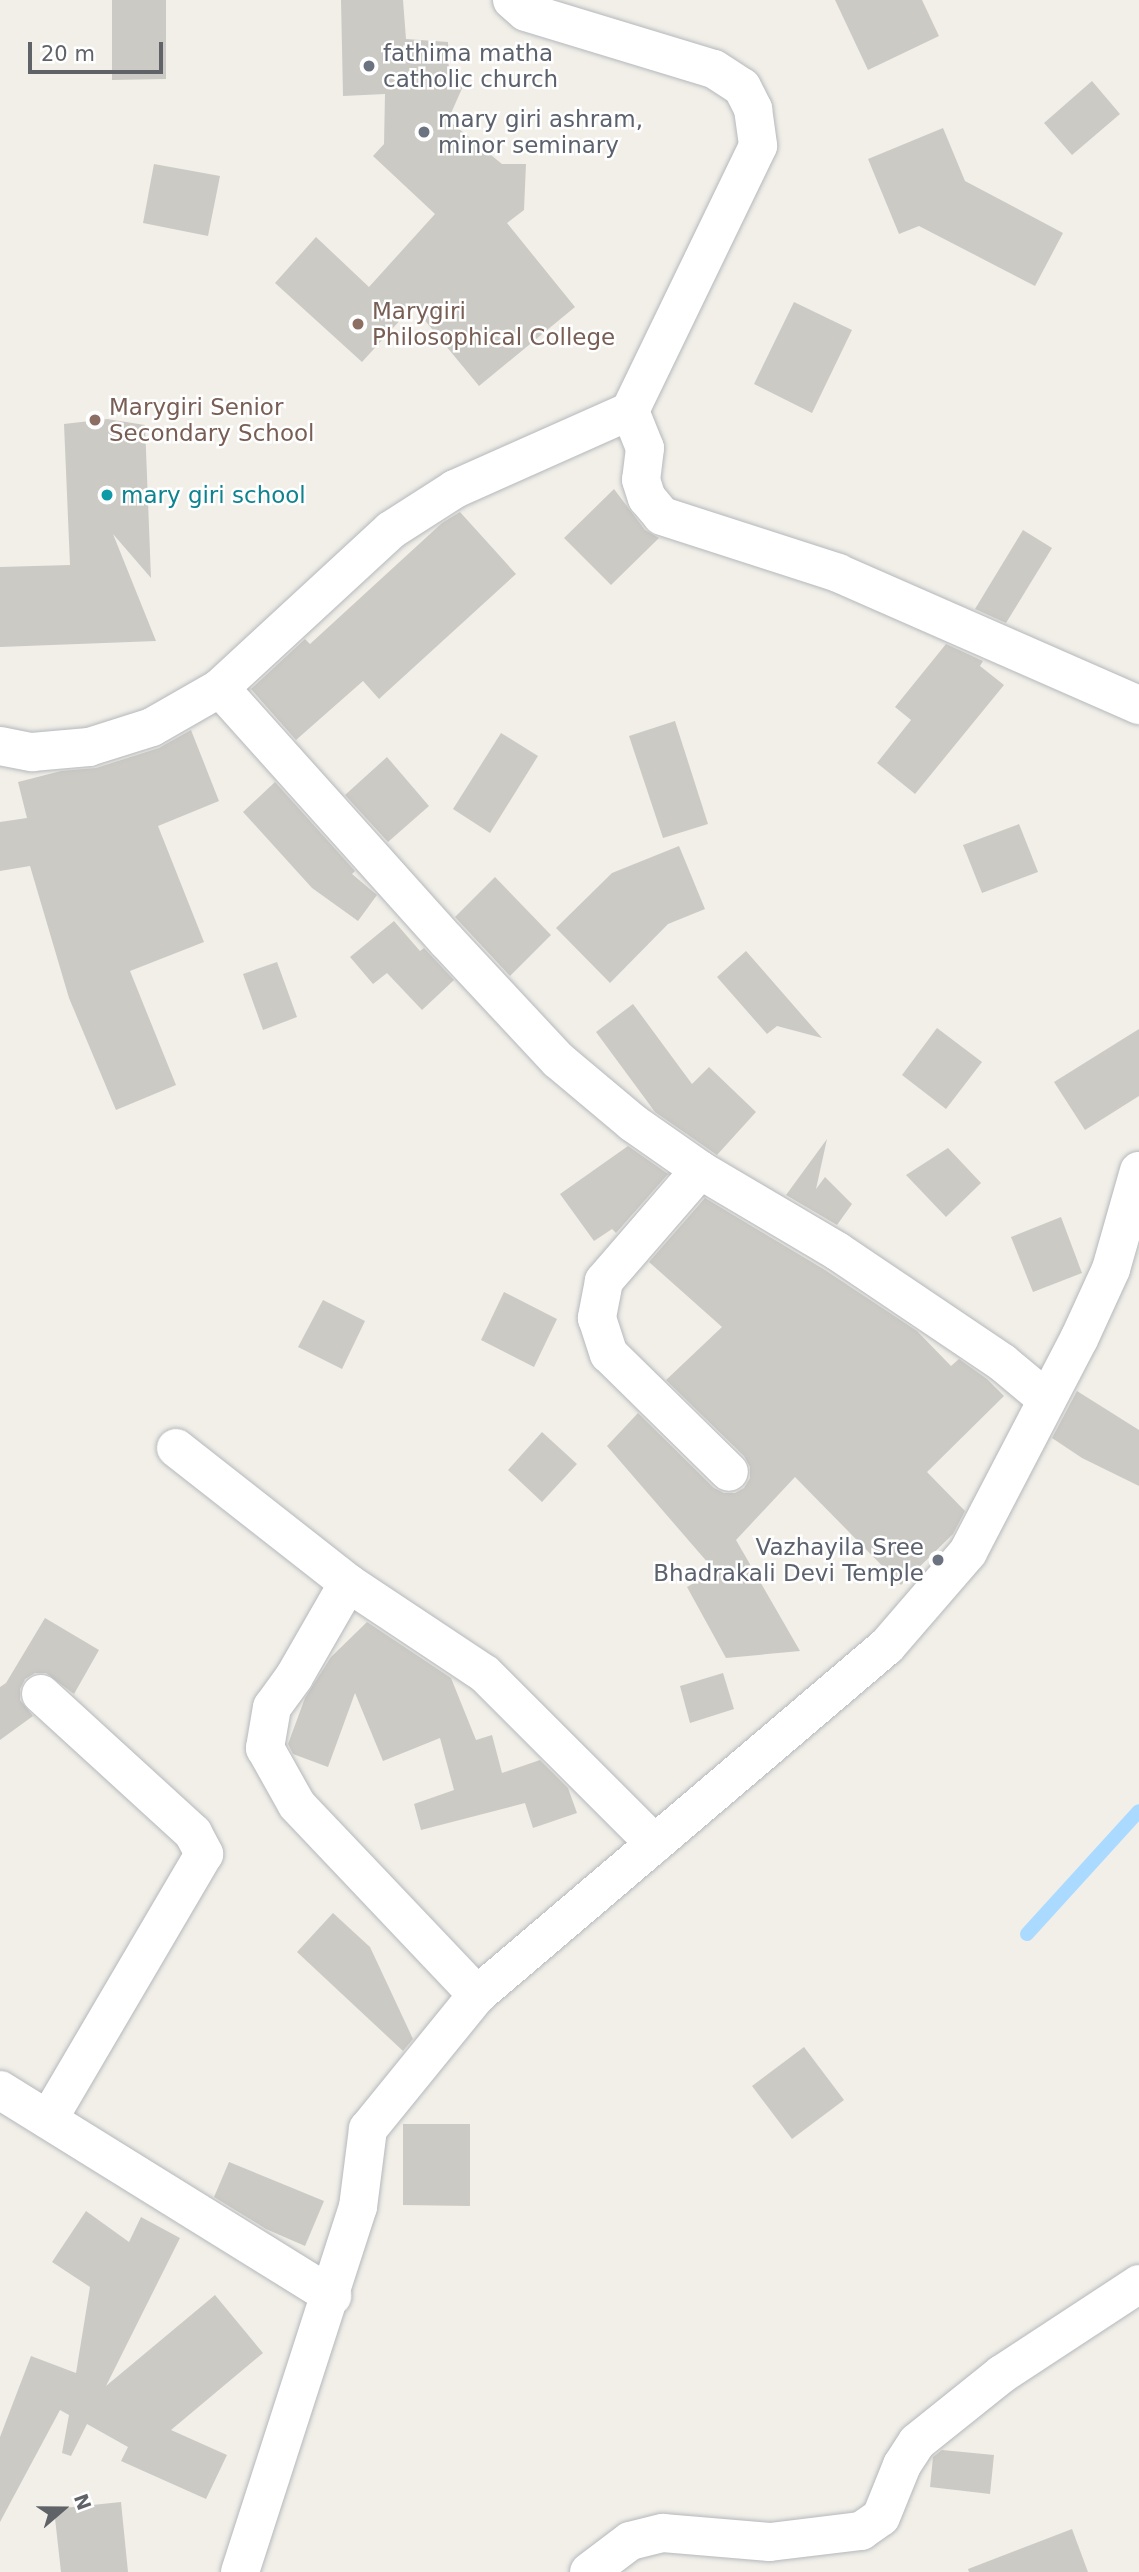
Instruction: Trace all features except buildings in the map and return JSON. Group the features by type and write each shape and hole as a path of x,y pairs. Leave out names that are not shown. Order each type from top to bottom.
{"street":[{"path":"0,746 32,752 89,747 152,727 220,688 391,530 455,489 630,411 758,146 753,109 743,87 714,69 526,12 512,0"},
{"path":"630,411 645,448 641,481 647,498 662,516 838,573 1139,705"},
{"path":"220,688 447,941 558,1060 634,1123 700,1170 837,1251 993,1357 1046,1399"},
{"path":"700,1170 604,1281 597,1318 609,1353 729,1472"},
{"path":"240,2572 332,2296 358,2207 368,2129 478,1995 887,1646 968,1552 1079,1339 1111,1269 1139,1171"},
{"path":"176,1448 348,1583 485,1674 655,1844"},
{"path":"348,1583 294,1677 272,1707 265,1748 297,1805 478,1995"},
{"path":"41,1694 193,1833 204,1854 48,2120"},
{"path":"0,2090 332,2296"},
{"path":"589,2572 630,2541 663,2533 770,2542 861,2530 881,2517 902,2465 917,2442 1002,2374 1139,2284"}],"waterway":[{"path":"1027,1934 1139,1811"}],"place":[{"name":"fathima matha catholic church","path":"369,66"},
{"name":"mary giri ashram, minor seminary","path":"424,132"},
{"name":"Marygiri Philosophical College","path":"358,324"},
{"name":"Marygiri Senior Secondary School","path":"95,420"},
{"name":"mary giri school","path":"107,495"},
{"name":"Vazhayila Sree Bhadrakali Devi Temple","path":"938,1560"}]}
